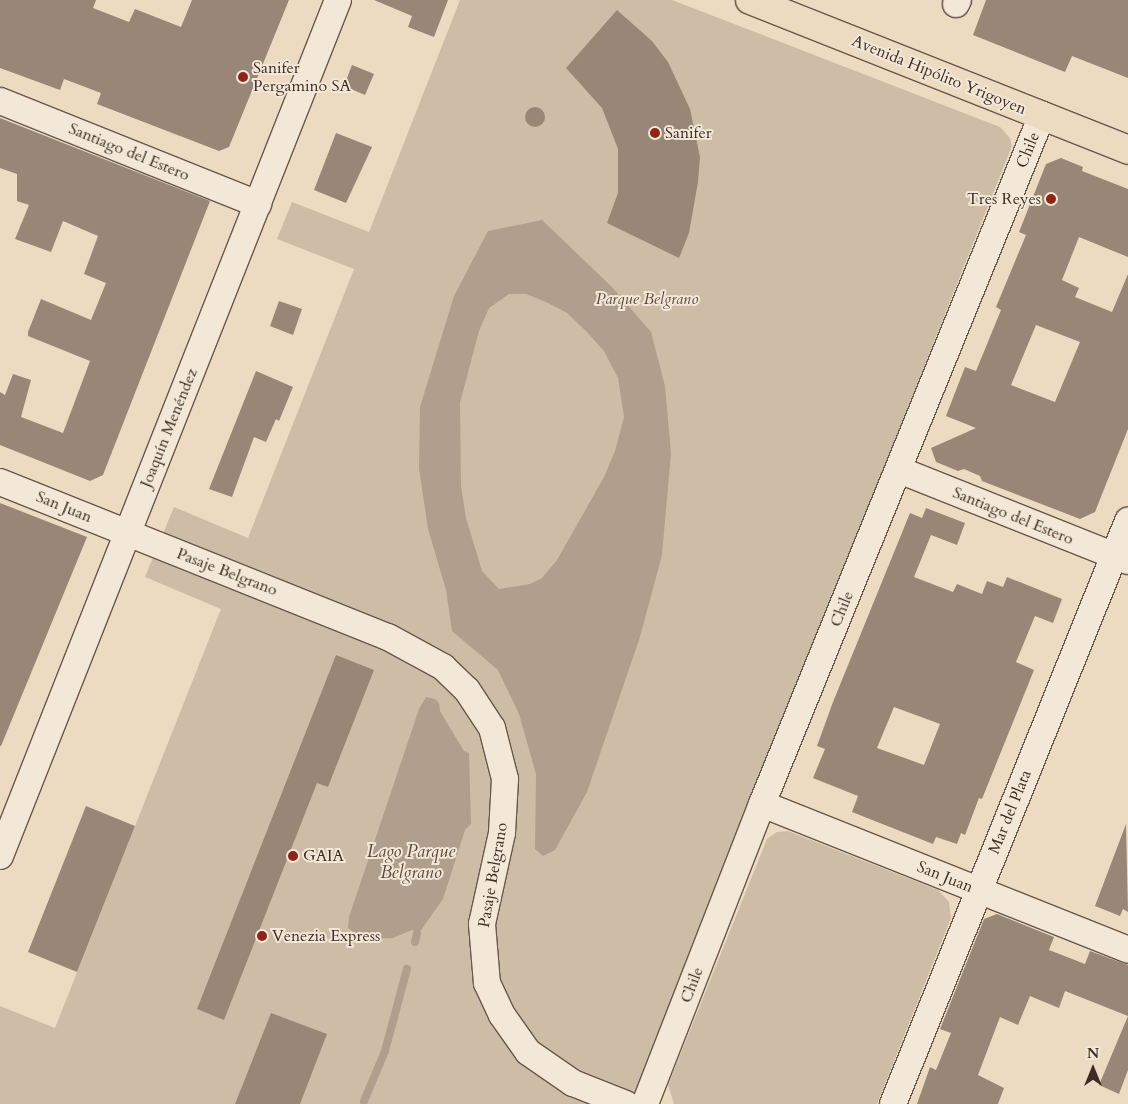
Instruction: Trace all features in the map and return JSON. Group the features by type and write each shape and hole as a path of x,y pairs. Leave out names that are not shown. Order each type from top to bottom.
{"main road":[{"name":"Avenida Hipólito Yrigoyen","path":"750,0 1128,150"}],"street":[{"name":"Joaquín Menéndez","path":"0,856 338,0"},
{"name":"Santiago del Estero","path":"0,101 258,204"},
{"name":"Chile","path":"645,1104 762,804 1042,116"},
{"name":"Santiago del Estero","path":"899,470 1121,559"},
{"name":"San Juan","path":"0,482 127,532"},
{"name":"Mar del Plata","path":"893,1104 978,890 1121,559 1128,521"},
{"name":"Pasaje Belgrano","path":"127,532 388,637 443,667 467,690 492,728 505,779 502,833 482,924 486,983 502,1016 528,1052 572,1082 626,1104"},
{"name":"San Juan","path":"762,804 1128,950"}],"green space":[{"name":"Parque Belgrano","path":"460,0 672,0 1000,127 1010,138 1012,146 630,1104 0,1104 0,1006 55,1028 221,609 145,577 174,507 248,538 354,269 277,239 292,202 369,232"},
{"path":"788,831 938,890 949,902 951,918 877,1104 674,1104 668,1085 767,839 777,832"}],"water":[{"path":"542,220 612,287 651,332 665,386 671,453 662,555 640,637 587,792 555,850 543,856 535,849 536,774 519,714 498,670 452,631 446,590 428,529 419,469 420,407 454,296 488,231","holes":["509,294 526,294 567,313 604,351 618,378 624,417 615,451 604,477 557,560 542,578 530,584 499,589 482,571 466,518 461,486 460,403 479,331 489,308"]},
{"name":"Lago Parque Belgrano","path":"426,697 435,699 439,703 440,711 464,751 469,753 471,824 465,830 443,899 419,933 412,930 393,938 363,939 348,928 349,917 419,709"}],"building":[{"path":"0,0 96,0 93,8 129,22 135,9 181,27 192,0 289,0 229,147 219,151 97,104 101,93 64,79 60,90 0,68"},
{"path":"374,0 448,0 434,37 408,27 412,16"},
{"path":"986,0 1128,0 1128,78 1072,56 1065,72 973,35"},
{"name":"Sanifer","path":"617,10 652,41 668,62 690,109 700,157 698,182 689,233 679,258 607,223 618,193 618,149 602,108 566,68"},
{"path":"352,65 374,74 365,95 344,86"},
{"path":"535,107 542,110 545,117 542,124 535,127 528,124 525,117 528,110"},
{"path":"0,118 210,201 103,475 90,481 0,445 0,392 5,395 13,374 31,380 21,417 63,433 90,361 28,336 28,332 41,299 91,320 106,283 84,274 98,236 63,221 51,252 15,239 29,205 17,201 17,174 0,168"},
{"path":"336,133 372,147 346,203 314,190"},
{"path":"1061,158 1083,167 1082,171 1128,189 1128,257 1079,237 1062,280 1079,288 1075,297 1112,312 1128,274 1128,429 1095,512 1080,519 982,481 980,476 964,469 958,471 936,462 931,448 976,428 946,416 965,367 976,371 1001,310 996,307 1026,235 1019,232 1046,164","holes":["1036,325 1080,342 1055,402 1011,385"]},
{"path":"279,301 302,309 293,335 270,326"},
{"path":"256,371 293,387 279,421 276,419 266,442 254,437 232,497 209,489"},
{"path":"0,503 87,537 1,746 0,746"},
{"path":"926,508 965,523 957,545 931,535 914,577 953,592 957,584 982,594 987,581 1003,587 1007,577 1062,599 1053,623 1035,616 1016,662 1034,670 982,799 979,798 965,835 961,833 957,844 936,837 933,844 852,812 858,796 813,778 825,749 817,746 833,702 910,513 922,518","holes":["894,707 940,724 924,765 877,748"]},
{"path":"336,655 374,670 328,787 317,783 224,1020 197,1009"},
{"path":"86,806 135,826 77,972 28,952"},
{"path":"1126,824 1128,912 1123,909 1120,916 1095,906"},
{"path":"997,914 1054,937 1049,950 1085,964 1090,951 1128,965 1128,1016 1065,991 1059,1008 1030,996 1018,1025 1000,1017 978,1075 1004,1088 998,1104 917,1104 930,1067 936,1070 951,1033 940,1029 984,919"},
{"path":"271,1013 327,1034 300,1104 235,1104"},
{"path":"1128,1016 1128,1070 1119,1094 1099,1085"}],"waterway":[{"path":"415,942 417,933"},
{"path":"364,1101 385,1051 407,969"}],"place":[{"name":"Sanifer Pergamino SA","path":"243,77"},
{"name":"Sanifer","path":"655,133"},
{"name":"Tres Reyes","path":"1051,199"},
{"name":"GAIA","path":"293,856"},
{"name":"Venezia Express","path":"262,936"}]}
